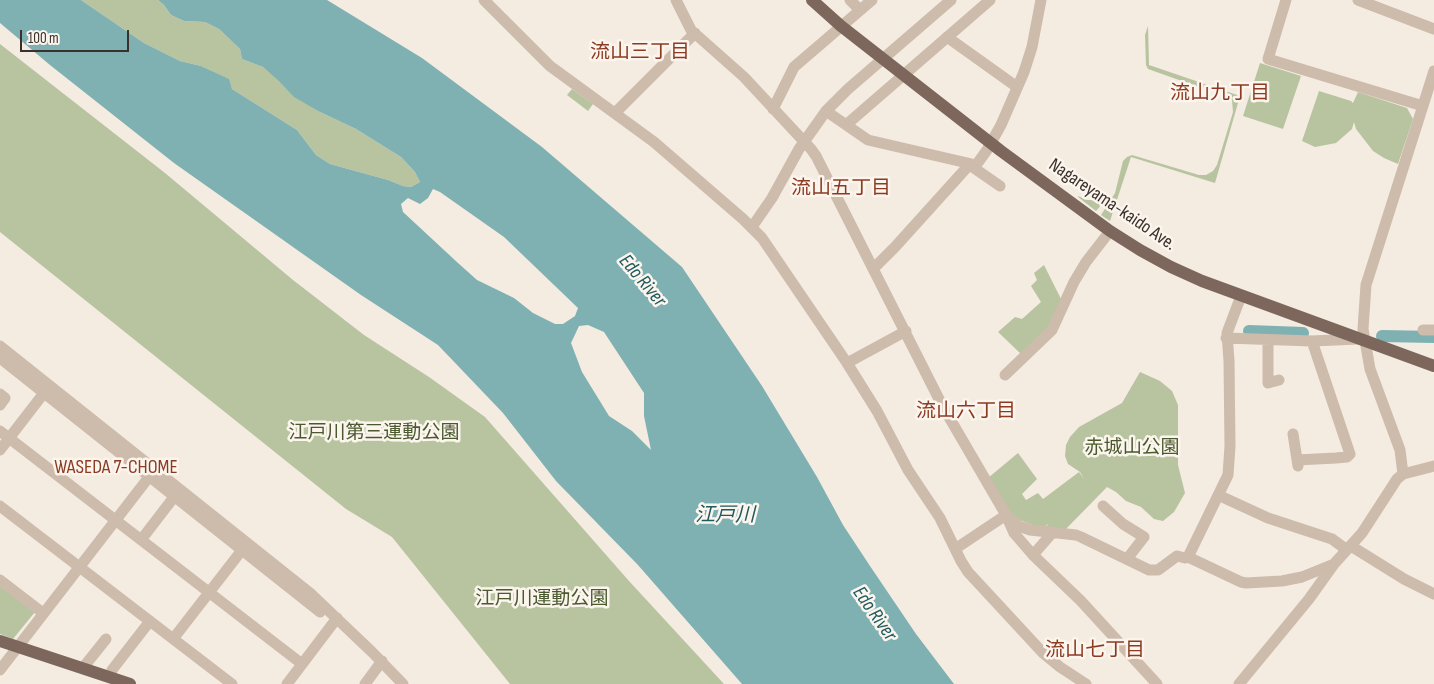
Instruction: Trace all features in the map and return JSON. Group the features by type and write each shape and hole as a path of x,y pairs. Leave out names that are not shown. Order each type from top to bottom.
{"main road":[{"name":"Nagareyama-kaido Ave.","path":"812,0 841,26 991,143 1110,231 1171,267 1241,296 1434,366"},
{"path":"0,641 130,684"}],"street":[{"path":"484,0 550,66 654,142 752,227 771,250 848,362 885,424 908,470 940,518 968,572 1033,643 1060,667 1086,684"},
{"path":"676,0 692,30 744,77 816,156 952,423 1006,515 1014,533 1033,555 1081,601 1157,684"},
{"path":"850,0 860,10"},
{"path":"773,109 794,67 872,0"},
{"path":"752,227 772,198 804,142 826,111 848,88 951,0"},
{"path":"846,125 990,0"},
{"path":"874,268 973,166 991,143 1001,125 1032,47 1041,0"},
{"path":"1286,0 1268,59 1423,106"},
{"path":"1358,0 1434,29"},
{"path":"615,113 695,33"},
{"path":"947,37 1017,87"},
{"path":"1403,474 1400,450 1361,340 1366,285 1434,71"},
{"path":"826,111 868,140 973,166 1000,186"},
{"path":"1005,375 1052,330 1074,282 1086,262 1110,231"},
{"path":"1188,557 1227,479 1230,459 1229,361 1226,338 1241,296"},
{"path":"848,362 906,331"},
{"path":"1226,338 1312,341 1361,340"},
{"path":"1268,340 1268,383 1279,380"},
{"path":"1293,434 1297,464 1347,457 1350,454 1312,341"},
{"path":"0,346 310,593 335,620"},
{"path":"0,358 174,497 335,620 382,661 403,684"},
{"path":"0,394 5,398 0,404"},
{"path":"0,450 5,435 44,394"},
{"path":"5,435 302,664"},
{"path":"1239,684 1309,600 1334,564 1368,524 1397,479 1403,474 1434,466"},
{"path":"0,670 149,476"},
{"path":"1218,495 1281,523 1332,539 1434,594"},
{"path":"141,540 174,497"},
{"path":"0,506 232,684"},
{"path":"1103,506 1123,524 1144,537 1127,559"},
{"path":"955,549 1006,515"},
{"path":"1006,515 1015,523 1030,530 1076,535 1142,568 1156,571 1177,556 1188,557 1240,582 1246,583 1302,577 1334,564"},
{"path":"1033,555 1053,532"},
{"path":"173,639 242,550"},
{"path":"0,580 43,613"},
{"path":"287,684 335,620"},
{"path":"110,677 112,670 150,621"},
{"path":"84,669 106,639"},
{"path":"365,684 382,661"}],"green space":[{"path":"81,0 158,0 171,15 184,21 205,22 219,29 240,49 242,59 263,67 320,112 356,129 401,157 415,172 420,182 411,187 403,186 330,164 316,155 297,130 232,89 228,79 201,66 180,61 144,43"},
{"path":"1148,26 1149,65 1240,96 1215,183 1131,157 1110,221 1101,215 1115,193 1123,161 1127,157 1132,155 1199,175 1206,175 1213,171 1217,165 1233,112 1232,100 1225,93 1196,86 1148,69 1146,65 1145,35"},
{"name":"江戸川第三運動公園","path":"0,44 165,173 293,280 364,335 429,377 485,417 629,581 724,684 510,684 392,537 346,509 0,232"},
{"path":"1260,63 1301,76 1283,129 1243,116"},
{"path":"572,89 593,104 588,111 567,95"},
{"path":"1319,91 1353,103 1358,92 1407,108 1413,119 1398,164 1373,151 1356,129 1354,122 1352,129 1336,143 1315,147 1302,141"},
{"path":"1078,196 1087,200 1100,200 1102,204 1096,211"},
{"path":"1044,265 1061,299 1048,329 1021,354 998,332 1015,317 1022,319 1041,302 1031,286 1037,280 1034,273"},
{"name":"赤城山公園","path":"1140,372 1160,381 1172,391 1178,405 1178,465 1185,493 1174,512 1163,521 1154,519 1141,507 1126,501 1107,487 1064,531 1044,529 1049,523 1042,529 1010,516 988,478 1018,453 1037,479 1022,494 1026,500 1038,493 1043,499 1079,472 1084,479 1080,472 1068,464 1065,456 1066,445 1070,437 1079,427 1122,403"},
{"path":"0,586 35,612 13,639 0,634"}],"water":[{"name":"江戸川","path":"0,0 81,0 144,43 180,61 201,66 229,79 232,89 297,130 316,155 330,164 411,187 420,182 415,172 401,157 356,129 294,97 263,67 242,59 240,49 219,29 205,22 184,21 171,15 158,0 327,0 422,58 542,147 682,267 762,386 817,477 843,525 916,634 954,684 742,684 638,565 556,481 503,413 438,345 361,295 174,163 0,23","holes":["433,189 504,237 578,308 575,316 563,324 555,324 533,313 514,298 477,280 403,212 401,204 408,198 420,204 428,198","588,325 604,332 644,393 644,416 651,450 632,431 609,416 582,372 571,343 579,326"]}],"waterway":[{"path":"1249,331 1303,333"},
{"path":"1382,336 1434,337"}],"district":[{"name":"流山三丁目","path":"640,53"},
{"name":"流山九丁目","path":"1220,94"},
{"name":"流山五丁目","path":"841,189"},
{"name":"流山六丁目","path":"966,412"},
{"name":"WASEDA 7-CHOME","path":"116,468"},
{"name":"流山七丁目","path":"1095,651"}],"water label":[{"name":"Edo River","path":"642,281"},
{"name":"Edo River","path":"874,614"}],"park label":[{"name":"江戸川運動公園","path":"542,599"}]}
